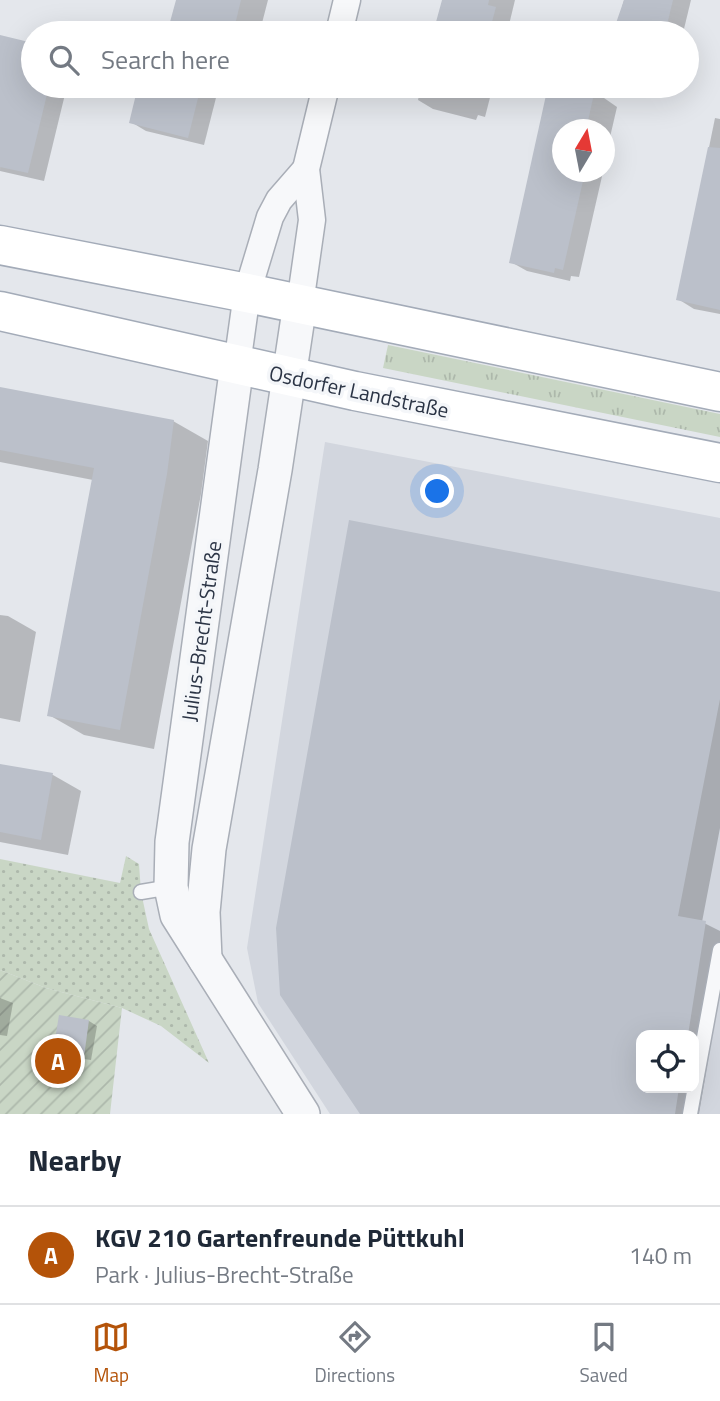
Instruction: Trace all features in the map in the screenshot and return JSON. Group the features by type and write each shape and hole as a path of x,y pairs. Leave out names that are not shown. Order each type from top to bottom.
{"main road":[{"path":"0,246 247,293 720,392"},
{"name":"Osdorfer Landstraße","path":"0,311 289,377 720,463"}],"street":[{"path":"342,21 347,0"},
{"path":"300,304 312,220 306,169 323,98"},
{"name":"Julius-Brecht-Straße","path":"303,1114 177,915 156,889 172,842 247,293 270,217 279,200 306,169"},
{"name":"Julius-Brecht-Straße","path":"205,961 203,912 209,849 300,304"}],"lane":[{"path":"690,1114 720,950"}],"shaded area":[{"path":"325,442 720,518 720,1114 330,1114 258,1003 247,948"}],"green space":[{"path":"388,345 720,414 720,437 383,368"},
{"path":"126,856 139,864 141,892 149,929 209,1063 161,1026 122,1008 46,988 0,970 0,859 120,883"},
{"path":"0,970 46,988 122,1008 110,1114 0,1114"}],"building":[{"path":"176,0 241,0 236,21 170,21"},
{"path":"442,0 489,0 488,5 496,7 492,21 436,21"},
{"path":"624,0 673,0 668,21 617,21"},
{"path":"0,35 21,40 21,98 46,98 28,173 0,167"},
{"path":"135,98 198,98 188,138 129,123"},
{"path":"545,98 593,98 588,119 552,119 552,182 583,182 563,270 555,268 554,273 509,263"},
{"path":"708,147 720,148 720,310 676,300"},
{"path":"0,387 174,420 167,474 120,730 47,716 94,468 0,450"},
{"path":"349,520 720,592 720,699 678,916 706,921 689,1030 636,1030 636,1093 678,1093 675,1114 360,1114 280,995 276,928"},
{"path":"0,764 53,773 41,840 0,832"},
{"path":"59,1015 89,1020 84,1057 53,1052"}],"place":[{"name":"KGV 210 Gartenfreunde Püttkuhl","path":"58,1061"}]}
